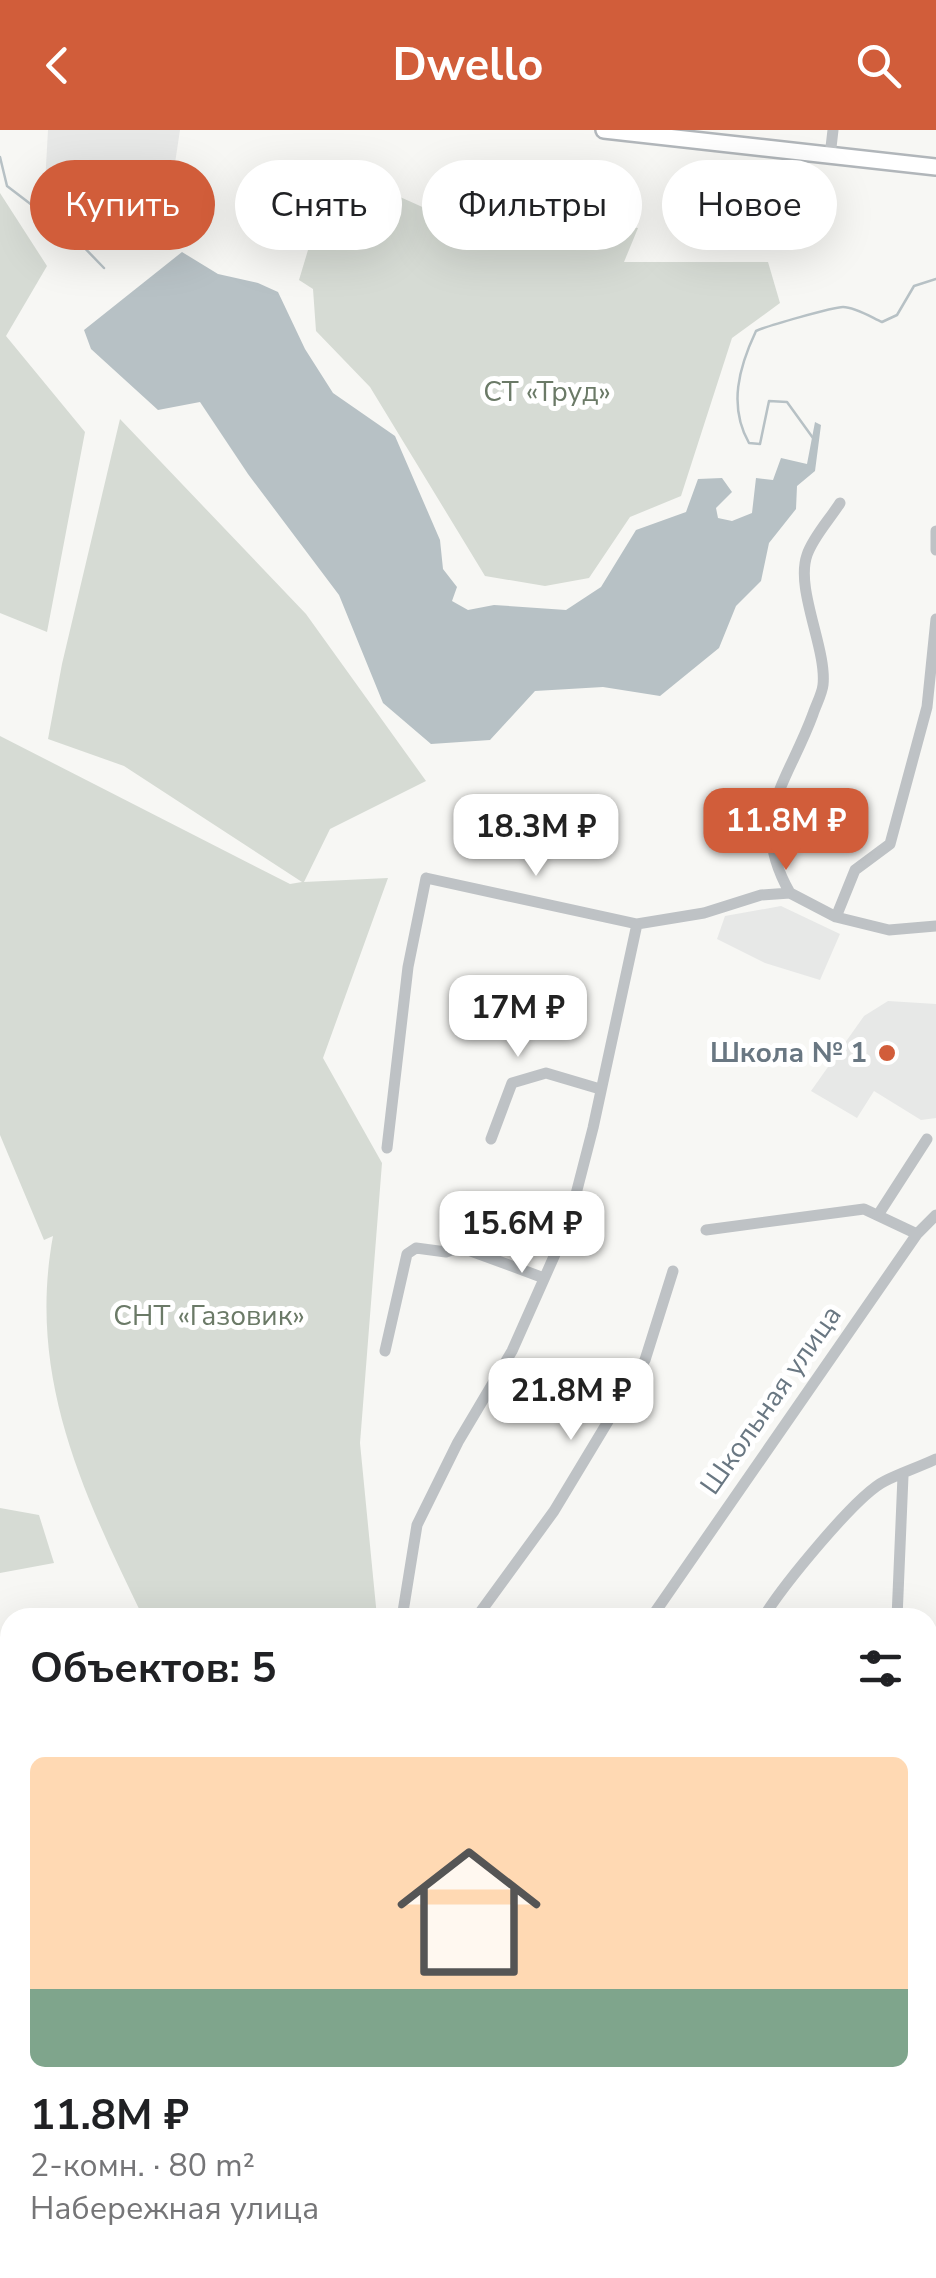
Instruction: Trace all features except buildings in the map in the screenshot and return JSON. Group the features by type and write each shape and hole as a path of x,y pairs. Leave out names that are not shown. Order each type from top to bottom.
{"main road":[{"path":"604,130 698,135 830,156 936,167"}],"street":[{"path":"830,156 833,130"},
{"path":"790,893 776,867 768,838 778,794 798,755 823,684 808,598 806,557 840,503"},
{"path":"936,531 936,550"},
{"path":"836,917 856,870 890,844 927,707 936,619"},
{"path":"387,1148 408,967 426,878 636,924 704,913 760,895 790,893 836,917 889,930 936,926"},
{"path":"404,1608 417,1525 458,1442 512,1350 568,1225 636,924"},
{"path":"491,1139 512,1083 546,1073 600,1088"},
{"path":"878,1216 927,1139"},
{"path":"706,1230 864,1209 917,1234"},
{"name":"Школьная улица","path":"658,1608 917,1234 936,1215"},
{"path":"385,1352 407,1254 416,1248 446,1252 460,1246 544,1278"},
{"path":"483,1608 554,1511 645,1360 673,1271"},
{"path":"769,1608 780,1590 882,1482 936,1459"},
{"path":"897,1608 903,1476"}],"shaded area":[{"path":"48,130 180,130 175,160 46,160"},
{"path":"182,252 218,274 278,292 305,349 333,393 395,436 440,540 443,569 457,587 452,601 468,610 494,605 566,610 601,587 636,530 686,512 698,479 722,478 732,492 716,508 718,518 732,521 752,513 756,478 773,480 781,458 807,464 815,422 821,425 815,471 797,486 796,509 769,543 761,581 736,606 719,648 660,696 603,687 535,691 490,740 431,744 383,703 339,595 248,474 200,402 158,410 91,349 84,330"},
{"path":"781,906 840,934 820,980 765,963 717,939 725,916"},
{"name":"Школа № 1","path":"888,1001 936,1004 936,1118 921,1120 874,1091 857,1118 811,1091 864,1016"}],"green space":[{"path":"0,193 30,240 30,250 37,250 47,266 6,336 85,432 47,632 0,613"},
{"name":"СТ «Труд»","path":"402,198 422,207 422,250 629,250 624,262 768,262 780,303 732,338 681,496 630,517 589,578 545,586 485,576 370,387 316,331 313,289 299,280 308,250 402,250"},
{"name":"СНТ «Газовик»","path":"120,419 306,614 426,781 330,829 304,882 388,878 323,1058 382,1163 360,1443 376,1608 139,1608 81,1479 54,1386 48,1338 47,1288 53,1236 44,1240 0,1135 0,736 290,884 302,882 124,766 48,739"},
{"path":"0,1508 39,1515 54,1563 0,1573"}],"waterway":[{"path":"0,157 7,186 75,238 104,268"},
{"path":"813,438 787,402 769,401 760,444 749,443 739,415 738,387 756,331 843,307 882,322 897,315 914,286 936,279"}],"place":[{"name":"Школа № 1","path":"887,1053"}]}
